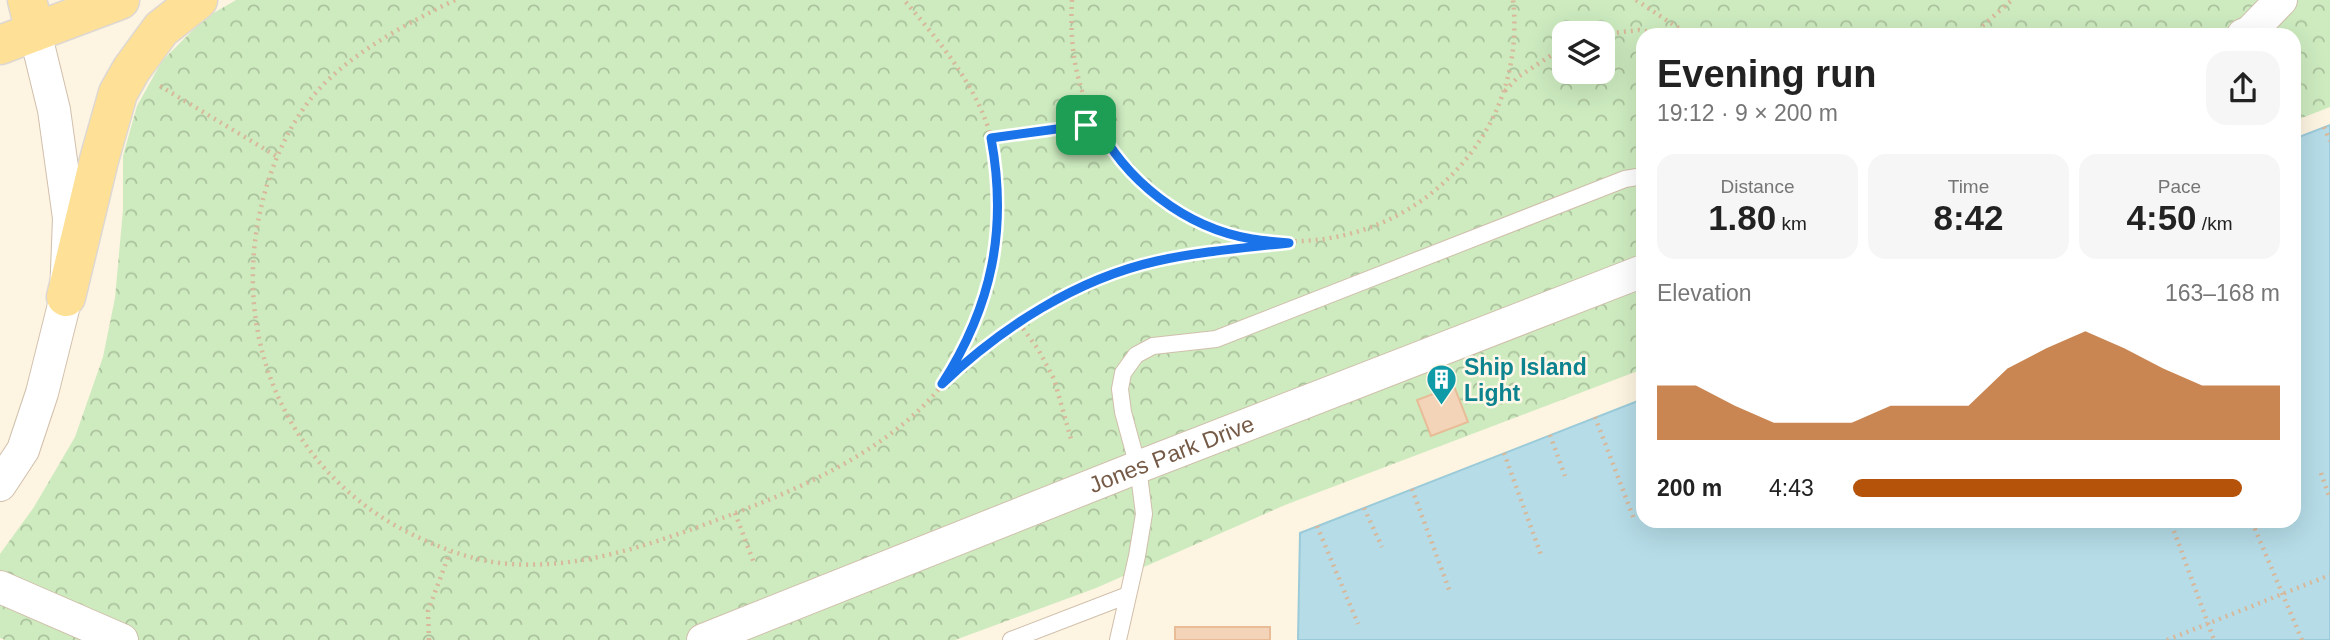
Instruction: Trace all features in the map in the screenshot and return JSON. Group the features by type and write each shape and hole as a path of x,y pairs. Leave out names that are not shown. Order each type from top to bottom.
{"main road":[{"path":"21,25 120,0"},
{"path":"66,297 118,93 161,29 198,0"}],"street":[{"path":"2254,28 2281,0"},
{"path":"0,485 23,450 42,393 66,297 69,218 54,110 21,25"},
{"name":"Jones Park Drive","path":"703,640 1636,274"},
{"path":"0,587 122,640"}],"lane":[{"path":"1118,640 1144,514 1138,467 1123,412 1120,389 1123,373 1136,355 1153,346 1216,339 1625,179 1636,177"},
{"path":"1011,640 1128,595"}],"path":[{"path":"454,0 387,38 335,74 306,107 278,157 259,214 254,242 253,274 260,346 277,396 296,433 336,483 395,525 450,551 481,561 514,565 570,562 637,547 734,513 802,485 852,458 894,430 982,348 1019,323 1091,283 1154,261 1194,253 1328,240 1367,230 1403,214 1436,191 1464,163 1486,131 1503,95 1512,57 1515,18 1513,0"},
{"path":"904,0 930,30 959,72 984,116 997,167 999,201 993,258 978,318 962,352 942,384"},
{"path":"1072,0 1071,36 1076,71 1087,104 1102,135 1123,164 1148,189 1176,210 1212,227 1250,239 1289,243"},
{"path":"1636,0 1678,28"},
{"path":"1980,28 2012,0"},
{"path":"1615,33 1636,30"},
{"path":"1503,95 1518,77 1552,55"},
{"path":"150,80 278,157"},
{"path":"991,138 1086,125 1095,120"},
{"path":"2325,127 2330,141"},
{"path":"1019,323 1038,349 1054,379 1071,439"},
{"path":"1595,417 1634,519"},
{"path":"1550,435 1565,476"},
{"path":"1504,453 1541,555"},
{"path":"2321,473 2330,499"},
{"path":"1412,489 1450,592"},
{"path":"1364,508 1382,547"},
{"path":"734,513 754,563"},
{"path":"1317,526 1358,624"},
{"path":"2255,528 2302,640"},
{"path":"2174,531 2214,640"},
{"path":"429,640 428,611 450,551"},
{"path":"2166,640 2330,575"}],"green space":[{"path":"236,0 2330,0 2330,107 2301,118 2301,28 1636,28 1636,372 1285,505 1096,588 955,640 0,638 0,554 34,507 75,437 103,357 115,298 123,210 123,156 137,106 162,61 205,18"}],"water":[{"path":"2330,125 2330,640 1298,640 1300,533 1636,402 1636,528 2301,528 2301,136"}],"building":[{"name":"Ship Island Light","path":"1454,386 1468,422 1431,436 1417,400"},
{"path":"1175,627 1270,627 1270,640 1175,640"}],"place":[{"name":"Ship Island Light","path":"1441,407"}],"route":[{"path":"1095,120 1102,135 1123,164 1148,189 1176,210 1212,227 1250,239 1289,243 1194,253 1154,261 1091,283 1019,323 982,348 942,384 962,352 978,318 993,258 999,201 997,167 991,138 1086,125 1095,120"}]}
